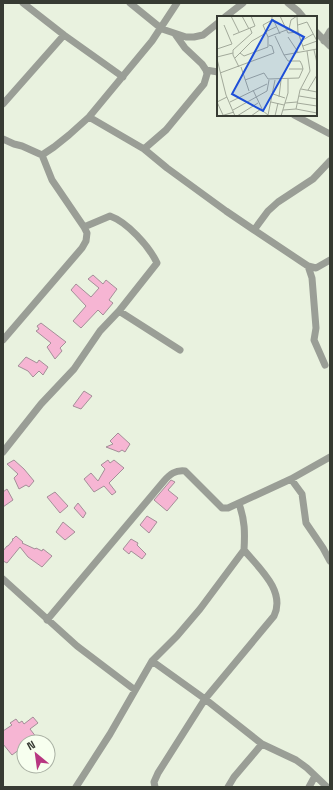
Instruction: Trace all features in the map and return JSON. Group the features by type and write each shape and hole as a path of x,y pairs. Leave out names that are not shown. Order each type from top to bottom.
{"street":[{"path":"23,3 64,35 123,77"},
{"path":"130,3 162,29 175,34 194,37 203,35 217,23"},
{"path":"42,155 90,117 162,29 177,3"},
{"path":"226,16 243,3"},
{"path":"288,3 303,16"},
{"path":"324,41 330,31"},
{"path":"317,33 330,46"},
{"path":"144,149 166,130 204,84 207,74 202,64 185,48 175,34"},
{"path":"3,104 64,35"},
{"path":"206,70 217,72"},
{"path":"296,116 330,134"},
{"path":"90,117 144,149 167,168 226,211 308,266 316,268 330,260"},
{"path":"3,340 82,248 86,241 87,233 52,180 42,155 22,146 4,141"},
{"path":"254,230 268,211 278,202 313,179 330,161"},
{"path":"3,452 41,404 74,369 100,331 119,311 157,263 154,257 134,233 117,218 110,216 84,227"},
{"path":"308,266 312,278 316,328 314,340 325,365"},
{"path":"119,311 180,350"},
{"path":"47,620 171,473 179,470 185,471 222,508 228,508 292,479 330,457"},
{"path":"292,479 302,494 306,523 330,561"},
{"path":"76,787 110,734 152,661 177,636 200,609 244,550 245,531 243,515 239,504"},
{"path":"155,787 154,782 158,774 205,699 274,616 277,609 277,597 269,580 244,550"},
{"path":"3,579 77,646 135,690"},
{"path":"152,661 205,699 262,744 296,760 327,787"},
{"path":"228,787 234,777 262,744"},
{"path":"310,787 315,776"}],"building":[{"path":"93,275 103,284 106,280 117,289 109,300 113,303 103,315 98,310 81,328 73,321 86,306 71,290 76,284 91,297 99,288 88,279"},
{"path":"41,323 66,342 60,348 62,351 55,359 47,347 51,343 36,331 39,329 37,326"},
{"path":"26,357 37,363 39,360 48,367 43,375 39,371 33,377 28,371 18,366"},
{"path":"84,391 92,396 81,409 73,406"},
{"path":"118,433 130,444 125,452 122,450 119,452 106,447 113,444 110,441"},
{"path":"14,460 34,481 29,487 26,485 19,489 14,478 18,474 7,464"},
{"path":"108,460 110,463 114,460 124,468 109,483 116,492 112,495 104,486 94,492 84,479 91,473 98,481 105,469 101,465"},
{"path":"171,480 175,482 168,490 178,498 167,511 154,500"},
{"path":"7,489 13,500 3,507 3,492"},
{"path":"55,492 68,506 60,513 47,497"},
{"path":"78,503 86,513 83,518 74,508"},
{"path":"147,516 157,522 149,533 140,525"},
{"path":"63,522 75,532 65,540 56,532"},
{"path":"16,536 23,542 22,543 42,551 43,549 52,556 42,567 28,557 20,547 7,563 3,561 3,551"},
{"path":"131,539 138,543 137,545 146,554 142,559 131,551 129,554 123,549"},
{"path":"33,717 38,723 30,729 34,734 16,734 16,752 12,755 3,744 3,731 12,725 10,723 16,719 19,723 22,721 24,724"}]}
